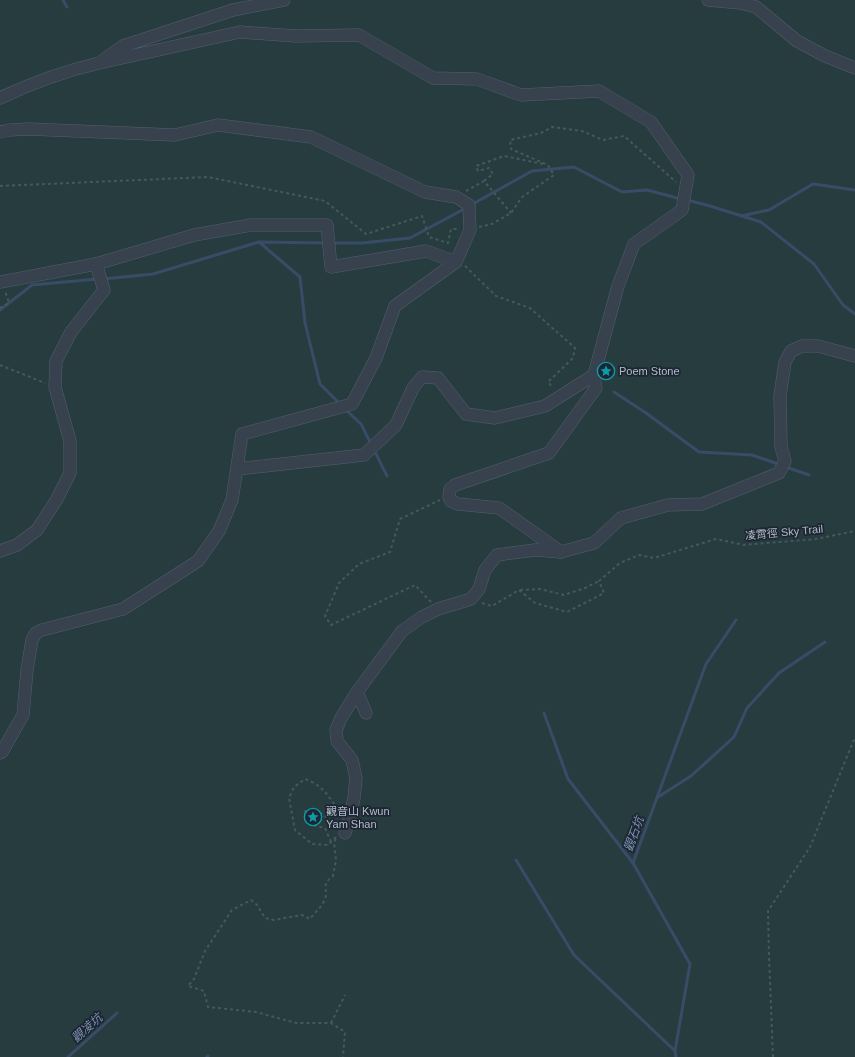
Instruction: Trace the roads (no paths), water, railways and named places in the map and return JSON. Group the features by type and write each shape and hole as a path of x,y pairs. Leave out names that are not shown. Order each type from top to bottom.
{"lane":[{"path":"99,63 123,46 233,10 284,0"},
{"path":"708,0 742,3 756,7 797,41 825,56 855,68"},
{"path":"0,98 26,86 79,68 240,32 296,36 359,35 432,78 477,79 521,95 599,91 651,122 688,175 682,210 634,244 618,286 594,376 596,388 549,453 455,485 450,489 449,497 451,501 458,504 499,508 561,552"},
{"path":"0,132 28,129 175,135 218,125 311,137 425,192 456,197 469,205 470,230 457,260 395,306 376,358 352,404 242,434 232,500 219,531 198,561 123,609 42,630 36,633 32,640 27,670 23,716 0,753"},
{"path":"1,282 96,264 194,235 251,224 327,225 331,267 426,251 457,260"},
{"path":"0,551 17,545 38,530 57,499 70,473 70,441 55,387 56,361 71,332 104,290 96,264"},
{"path":"340,835 350,817 356,778 352,760 337,741 336,730 341,718 357,692 402,630 438,609 471,600 479,589 485,570 496,555 535,550 561,552 594,543 621,518 668,505 702,504 779,473 785,461 781,447 780,396 785,362 791,352 802,346 818,346 855,356"},
{"path":"237,469 364,455 396,425 413,388 422,377 438,378 466,414 495,418 545,406 594,376"},
{"path":"357,692 366,713"}],"waterway":[{"path":"63,0 67,7"},
{"path":"471,205 532,171 574,167 622,192 647,190 681,199"},
{"path":"741,216 769,210 813,184 855,190"},
{"path":"687,200 761,222 814,264 843,305 855,314"},
{"path":"331,243 362,243 410,238 466,208"},
{"path":"259,242 300,277 305,323 320,384 341,405"},
{"path":"103,279 153,274 259,242 326,243"},
{"path":"0,310 32,285 97,279"},
{"path":"614,392 646,413 699,452 752,455 781,465"},
{"path":"346,410 361,424 371,444"},
{"path":"374,450 387,476"},
{"path":"786,467 809,475"},
{"name":"觀石坑","path":"676,1057 675,1051 690,964 633,863 706,664 736,620"},
{"path":"658,797 691,776 734,737 747,708 779,673 825,642"},
{"path":"544,713 568,779 633,863"},
{"path":"516,860 574,955 675,1051"},
{"name":"觀凌坑","path":"68,1057 117,1013"}],"place":[{"name":"Poem Stone","path":"606,371"},
{"name":"觀音山 Kwun Yam Shan","path":"313,817"}]}
